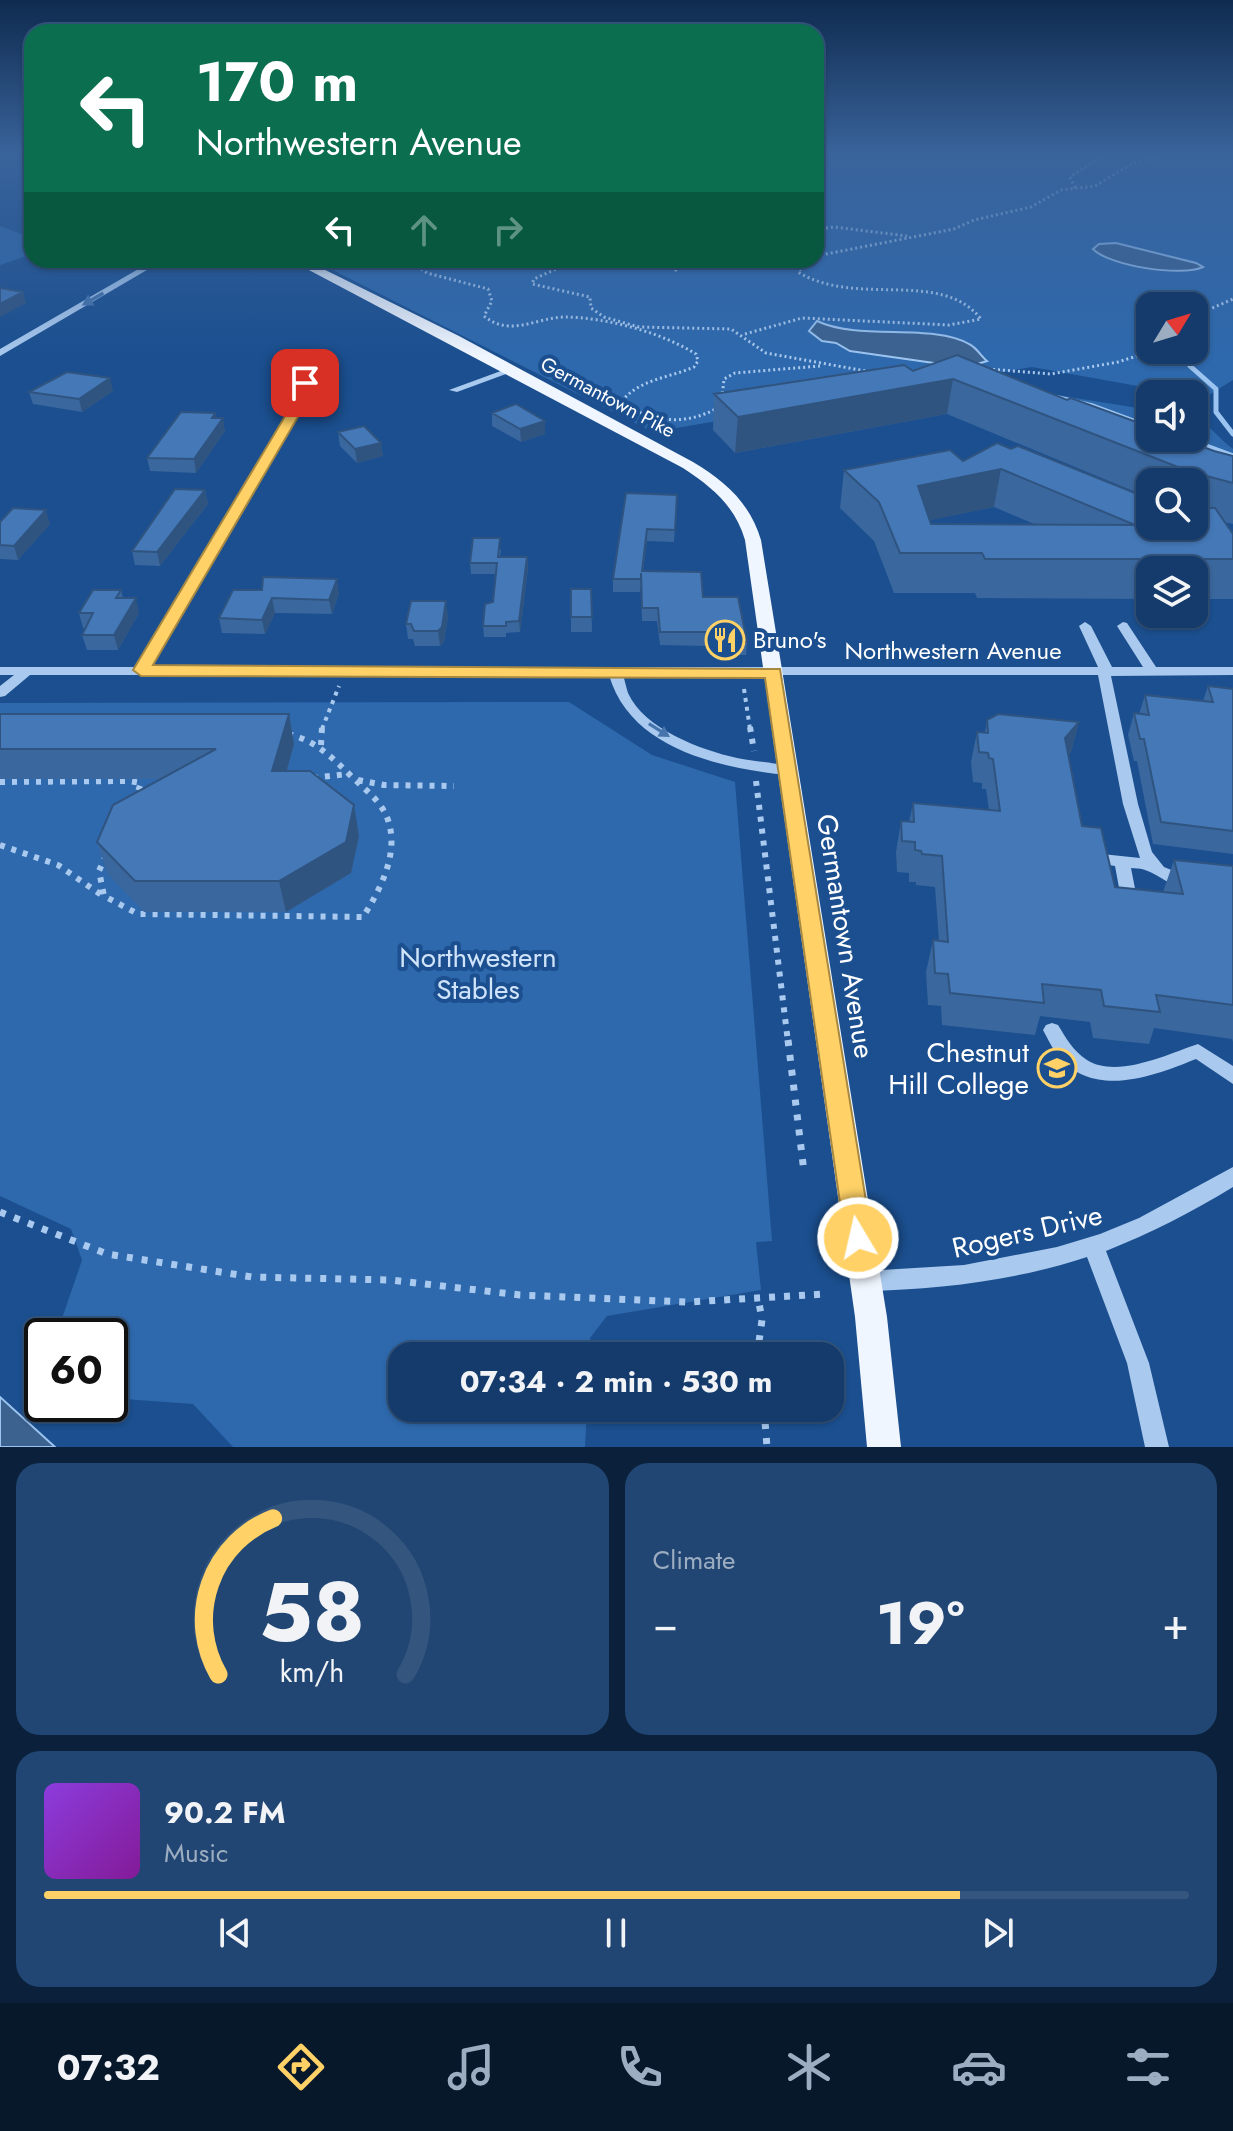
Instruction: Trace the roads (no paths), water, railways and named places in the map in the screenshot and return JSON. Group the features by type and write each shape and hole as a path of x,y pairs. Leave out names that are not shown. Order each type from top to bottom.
{"main road":[{"name":"Germantown Pike","path":"312,268 512,370 688,465 732,498 751,528 773,673"},
{"name":"Germantown Avenue","path":"773,673 865,1281 884,1447"}],"street":[{"path":"0,353 146,268"},
{"path":"454,390 512,370"},
{"path":"141,670 303,398 305,383 297,371"},
{"path":"1085,626 1106,673 1139,838 1152,865"},
{"path":"1123,626 1153,672"},
{"path":"0,693 28,670"},
{"name":"Northwestern Avenue","path":"0,671 1233,671"},
{"path":"615,671 625,703 653,727 698,751 755,768 787,770"},
{"path":"1102,859 1152,865 1178,882 1205,884"},
{"path":"1122,861 1132,914"},
{"path":"1052,1030 1068,1054 1097,1072 1131,1075 1198,1051 1233,1076"},
{"name":"Rogers Drive","path":"865,1281 952,1279 991,1273 1094,1248 1150,1224 1233,1176"},
{"path":"1094,1248 1138,1363 1157,1447"}],"waterway":[{"path":"1190,366 1216,389 1216,412 1233,434"},
{"path":"1050,396 1093,406 1136,422"},
{"path":"1208,447 1233,456"}],"place":[{"name":"Bruno's","path":"725,640"},
{"name":"Chestnut Hill College","path":"1057,1068"}],"park label":[{"name":"Northwestern Stables","path":"478,973"}]}
